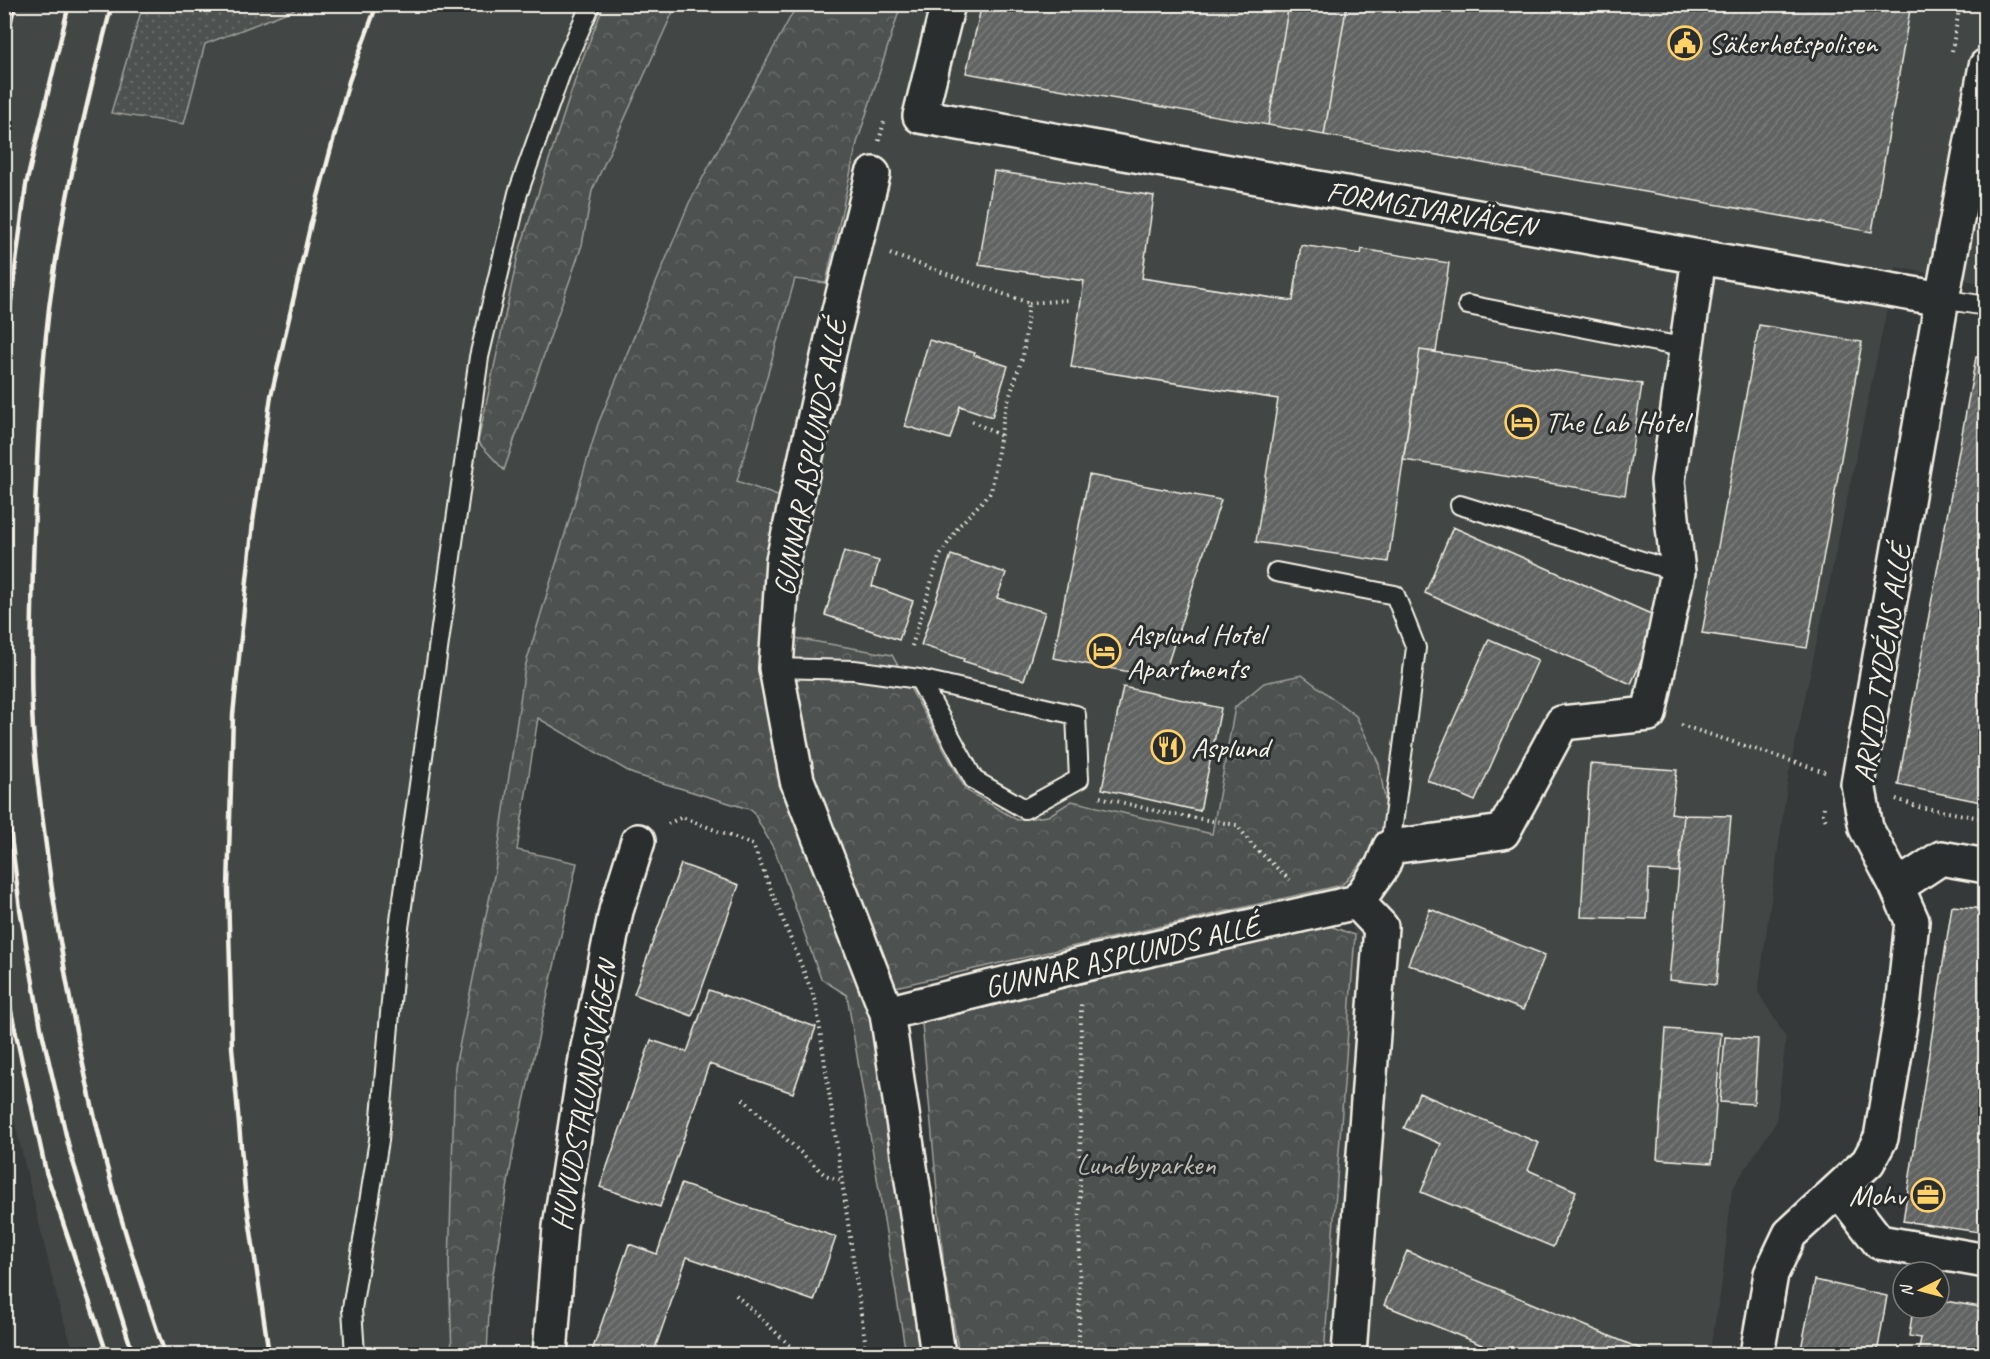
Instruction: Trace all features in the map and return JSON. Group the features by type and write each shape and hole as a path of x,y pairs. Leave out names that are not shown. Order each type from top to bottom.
{"street":[{"name":"FORMGIVARVÄGEN","path":"948,4 920,116 1942,299"},
{"name":"ARVID TYDÉNS ALLÉ","path":"1757,1354 1771,1274 1791,1234 1868,1162 1881,1138 1904,999 1912,921 1866,828 1859,786 1942,299 1986,66"},
{"name":"GUNNAR ASPLUNDS ALLÉ","path":"873,174 832,339 783,560 776,669 797,780 887,1013 938,1354"},
{"path":"1349,1354 1381,927 1357,902 1382,867 1390,847 1503,832 1562,723 1649,714 1678,572 1668,482 1699,257"},
{"name":"HUVUDSTALUNDSVÄGEN","path":"550,1354 560,1227 587,1052 616,911 638,841"},
{"path":"1897,888 1941,858 1986,866"},
{"name":"GUNNAR ASPLUNDS ALLÉ","path":"887,1013 1081,965 1357,902"},
{"path":"1839,1190 1879,1242 1986,1261"}],"lane":[{"path":"355,1354 352,1309 380,1140 395,956 479,357 518,193 561,72 591,4"},
{"path":"1942,299 1986,306"},
{"path":"1468,305 1687,348"},
{"path":"1460,505 1678,572"},
{"path":"1276,573 1395,595 1416,648 1390,847"},
{"path":"776,669 855,670 919,679 1076,715 1079,779 1025,809 974,780 919,679"}],"path":[{"path":"856,242 1029,303 1070,300"},
{"path":"910,654 939,557 959,526 991,492 1005,410 1023,356 1029,303"},
{"path":"972,421 1001,436"},
{"path":"1649,714 1829,774"},
{"path":"1079,779 1093,795 1160,812 1237,825 1252,845 1321,909"},
{"path":"1859,786 1919,807 1986,819"},
{"path":"638,841 682,817 753,845 816,1002 867,1354"},
{"path":"1079,1354 1081,965"},
{"path":"742,1099 825,1175 842,1181"},
{"path":"736,1295 799,1354"}],"shaded area":[{"path":"4,5 797,5 689,203 525,667 495,871 455,1067 449,1265 452,1354 75,1354 60,1310 4,1078"},
{"path":"901,5 1985,5 1985,284 1896,267 1788,778 1758,992 1786,1038 1776,1122 1732,1189 1721,1290 1709,1354 1324,1354 1355,935 1342,885 1390,829 1235,707 1212,835 1072,801 1048,816 1017,820 966,790 892,655 765,633 737,481 795,279 826,282 857,143"}],"green space":[{"path":"143,4 306,5 205,44 184,124 111,113"},
{"path":"604,5 676,5 592,191 582,245 504,470 478,442 518,255 580,65"},
{"path":"797,5 901,5 857,143 826,283 795,279 737,481 783,498 766,633 892,655 966,790 1017,820 1048,816 1072,801 1212,834 1235,707 1264,683 1302,675 1356,716 1379,764 1390,830 1342,885 869,993 926,1354 906,1354 847,995 821,979 775,851 752,810 633,774 538,718 517,850 577,863 514,1147 490,1292 487,1354 452,1354 449,1265 455,1067 495,871 525,667 598,424 689,203"},
{"name":"Lundbyparken","path":"1324,924 1355,935 1324,1354 959,1354 944,1269 922,1023"}],"building":[{"path":"982,4 1289,4 1268,125 966,73"},
{"path":"1289,4 1347,4 1324,135 1268,125"},
{"path":"1347,4 1911,4 1872,232 1324,135"},
{"path":"994,171 1154,196 1142,278 1293,301 1301,245 1361,254 1362,249 1449,263 1436,352 1420,350 1388,562 1256,542 1278,399 1071,367 1084,281 979,265"},
{"path":"1759,325 1862,342 1807,648 1702,633"},
{"path":"929,340 975,353 974,355 1008,366 992,417 960,406 950,439 905,426"},
{"name":"The Lab Hotel","path":"1420,350 1642,384 1625,495 1403,460"},
{"path":"1976,357 1986,358 1986,803 1898,785"},
{"path":"1089,475 1221,500 1163,678 1053,658"},
{"path":"1453,527 1660,618 1631,684 1425,593"},
{"path":"844,551 879,561 872,586 913,601 899,640 825,615"},
{"path":"951,555 1006,573 997,598 1045,612 1024,680 921,645"},
{"path":"1489,639 1538,660 1475,801 1427,780"},
{"path":"1123,687 1221,708 1200,811 1102,789"},
{"path":"1590,764 1677,770 1671,813 1684,815 1679,872 1649,870 1647,919 1581,917"},
{"path":"1684,815 1731,816 1716,985 1669,980"},
{"path":"681,864 739,885 692,1016 634,994"},
{"path":"1952,906 1986,909 1986,1233 1903,1221"},
{"path":"1430,909 1545,955 1523,1010 1408,964"},
{"path":"709,990 816,1027 793,1093 709,1064 660,1207 600,1187 651,1040 687,1052"},
{"path":"1666,1029 1721,1033 1712,1163 1657,1159"},
{"path":"1725,1037 1758,1039 1754,1104 1720,1102"},
{"path":"1419,1093 1539,1143 1528,1170 1576,1191 1553,1247 1421,1192 1441,1144 1404,1128"},
{"path":"681,1184 836,1237 814,1301 687,1257 653,1354 591,1354 629,1244 657,1254"},
{"path":"1407,1251 1652,1354 1504,1354 1384,1305"},
{"path":"1815,1280 1887,1296 1877,1354 1800,1354"},
{"path":"1951,1302 1986,1308 1986,1354 1918,1354 1921,1338 1909,1336 1911,1320 1951,1320"}],"railway":[{"path":"4,49 15,4"},
{"path":"4,374 26,185 69,4"},
{"path":"112,4 76,155 49,308 37,467 33,563 32,720 45,838 76,1029 115,1197 165,1354"},
{"path":"269,1354 245,1191 232,1047 228,889 233,715 253,522 271,396 311,223 349,81 377,4"},
{"path":"4,780 20,909 41,1028 70,1152 133,1354"},
{"path":"4,979 46,1172 107,1354"}],"place":[{"name":"Säkerhetspolisen","path":"1685,43"},
{"name":"The Lab Hotel","path":"1522,422"},
{"name":"Asplund Hotel Apartments","path":"1104,651"},
{"name":"Asplund","path":"1168,747"},
{"name":"Mohv","path":"1928,1195"}]}
